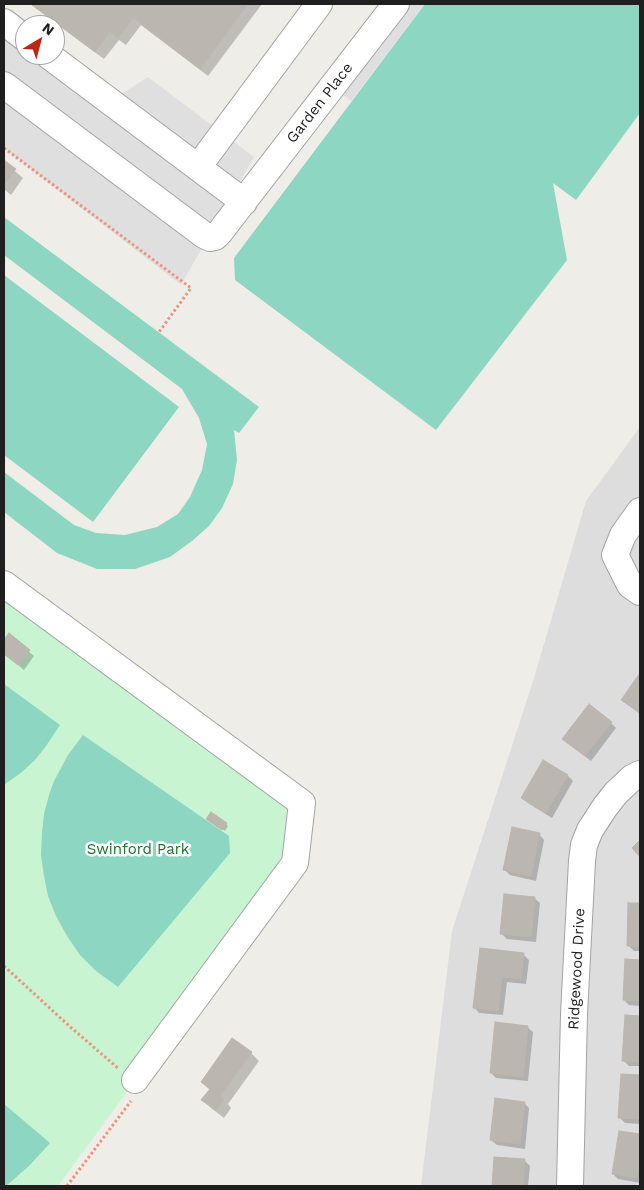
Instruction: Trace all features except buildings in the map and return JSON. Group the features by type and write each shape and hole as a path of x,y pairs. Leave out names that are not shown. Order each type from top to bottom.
{"street":[{"path":"198,167 319,4"},
{"name":"Garden Place","path":"4,85 210,238 215,237 396,4"},
{"path":"4,22 15,30"},
{"path":"61,65 244,202"},
{"path":"640,511 623,535 615,555 630,585 640,592"},
{"path":"4,584 302,803 296,863 135,1080"},
{"name":"Ridgewood Drive","path":"570,1186 574,1014 584,845 590,830 616,793 632,778 640,774"}],"path":[{"path":"4,148 191,288 159,332"},
{"path":"4,966 111,1063 135,1080 133,1098 67,1186"}],"shaded area":[{"path":"394,4 425,4 351,101 333,86"},
{"path":"4,33 15,41 15,65 47,65 102,106 148,77 254,157 181,285 4,148"},
{"path":"640,427 640,1186 421,1186 452,931 534,678 586,501"}],"green space":[{"path":"425,4 640,4 640,113 576,200 553,183 567,260 436,430 235,280 234,258"},
{"path":"4,217 259,407 239,433 234,430 237,460 233,484 222,508 209,526 170,557 135,569 97,569 57,553 4,512 4,472 74,525 96,533 125,535 157,527 178,514 190,497 202,470 207,444 199,418 182,389 4,255"},
{"path":"4,275 179,407 93,522 4,455"},
{"name":"Swinford Park","path":"4,584 302,803 295,863 58,1186 4,1186"},
{"path":"4,684 60,725 35,760 4,785"},
{"path":"83,735 229,836 230,853 118,987 96,971 80,955 67,936 48,896 41,855 44,814 49,795 68,755"},
{"path":"4,1104 50,1143 29,1166 6,1186 4,1186"}]}
